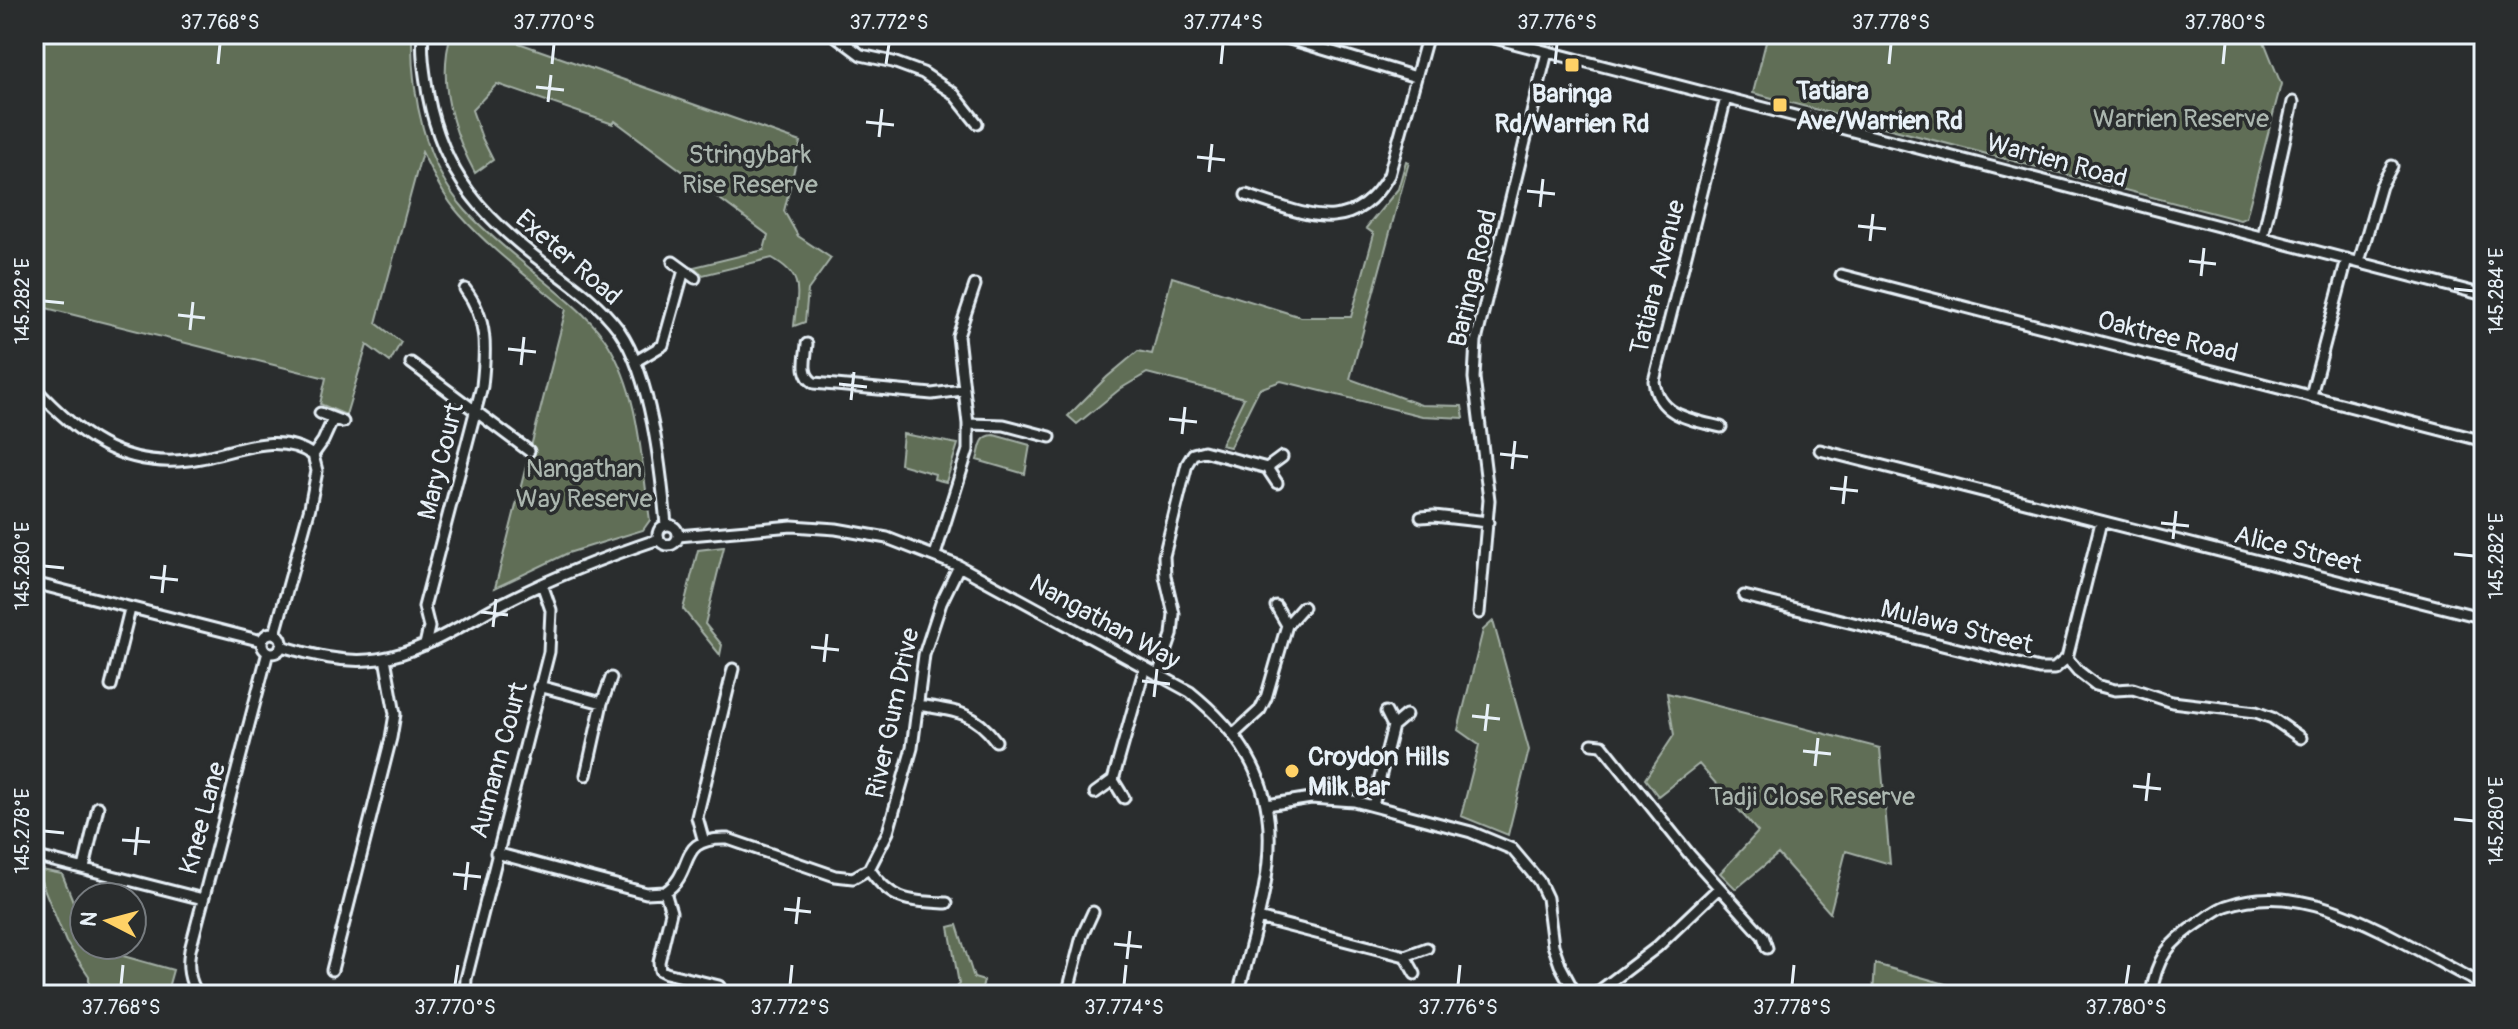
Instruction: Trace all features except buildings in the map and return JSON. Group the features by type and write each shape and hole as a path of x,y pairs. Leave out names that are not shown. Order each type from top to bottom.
{"street":[{"name":"Exeter Road","path":"423,34 424,73 436,129 459,181 480,208 507,233 596,303 618,329 636,361 649,410 666,525"},
{"path":"833,34 861,55 923,73 953,93 977,123"},
{"path":"1273,34 1416,77"},
{"path":"1246,195 1325,218 1345,215 1364,207 1379,193 1389,175 1428,34"},
{"name":"Warrien Road","path":"1479,34 2484,295"},
{"name":"Baringa Road","path":"1479,613 1488,522 1487,474 1474,378 1476,341 1547,52"},
{"name":"Tatiara Avenue","path":"1721,427 1672,412 1661,403 1654,381 1726,98"},
{"path":"2263,237 2293,102"},
{"path":"2359,262 2381,186 2392,166"},
{"path":"2311,395 2347,259"},
{"path":"673,262 695,278"},
{"path":"636,361 663,345 684,270"},
{"name":"Oaktree Road","path":"1841,275 2484,441"},
{"path":"935,555 968,450 958,336 975,285"},
{"name":"Mary Court","path":"425,645 429,627 424,607 476,412 485,356 480,312 465,289"},
{"path":"807,344 804,370 814,383 932,394 962,390"},
{"path":"411,363 529,451"},
{"path":"34,387 77,430 133,457 161,461 189,460 251,445 288,444 302,447 313,455 317,471 312,495 275,634"},
{"path":"313,455 338,420 320,413"},
{"path":"968,424 1004,425 1050,437"},
{"name":"Alice Street","path":"1820,450 2484,618"},
{"path":"1158,675 1172,635 1174,614 1165,576 1164,556 1187,464 1193,454 1204,451 1267,468 1277,483"},
{"path":"1267,468 1282,457"},
{"path":"1421,517 1488,522"},
{"name":"Mulawa Street","path":"1744,596 2039,669 2054,669 2067,658 2101,522"},
{"path":"666,525 675,527 678,536 669,545 659,539 659,530 666,525"},
{"name":"Nangathan Way","path":"678,536 792,526 836,529 887,538 959,566 1190,692 1215,712 1234,734 1256,769 1267,805 1271,835 1270,859 1258,918 1238,995"},
{"path":"281,646 315,656 347,660 385,658 425,645 542,584 659,539"},
{"name":"River Gum Drive","path":"869,869 899,799 912,748 930,631 959,566"},
{"path":"34,583 262,641"},
{"name":"Aumann Court","path":"465,995 466,979 496,853 549,652 551,610 542,584"},
{"path":"1276,606 1287,625"},
{"path":"1234,734 1260,710 1287,625 1303,607"},
{"path":"111,686 130,609"},
{"path":"268,634 275,634 281,640 281,646 274,653 268,652 262,641 268,634"},
{"name":"Knee Lane","path":"198,995 190,979 188,964 268,652"},
{"path":"332,970 391,738 395,714 385,658"},
{"path":"2067,658 2096,685 2115,690 2133,689 2172,702 2256,712 2272,718 2301,738"},
{"path":"1095,793 1113,780 1145,667"},
{"path":"704,842 697,817 733,669"},
{"path":"586,775 602,703 611,678"},
{"path":"539,686 602,703"},
{"path":"917,705 950,710 973,718 985,726 996,741"},
{"path":"1386,712 1393,726"},
{"path":"1373,806 1393,726 1406,715"},
{"path":"1592,744 1602,745 1719,888 1763,936 1767,948"},
{"path":"1113,780 1124,798"},
{"path":"1267,805 1323,798 1373,806 1471,832 1512,849 1527,864 1547,898 1553,945 1576,995"},
{"path":"84,868 98,807"},
{"path":"496,853 646,893 665,892 681,879 687,856 695,846 728,839 835,876 853,878 869,869 887,892 899,898 947,903"},
{"path":"34,841 34,856 203,899"},
{"path":"1594,995 1657,947 1719,888"},
{"path":"665,892 671,912 659,962 660,970 719,986"},
{"path":"2151,995 2156,966 2179,935 2225,906 2266,899 2313,902 2358,919 2472,979 2484,989"},
{"path":"1067,995 1082,936 1093,912"},
{"path":"1258,918 1405,956 1427,948"},
{"path":"1405,956 1415,974"}],"green space":[{"name":"Nangathan Way Reserve","path":"34,34 412,34 414,81 423,128 430,150 452,192 466,211 501,245 585,316 601,334 619,364 633,407 641,452 650,520 643,530 568,553 495,588 566,309 498,252 460,215 443,193 422,152 376,323 401,342 390,362 367,345 346,415 320,404 326,378 34,305"},
{"name":"Stringybark Rise Reserve","path":"451,34 493,34 801,142 784,211 798,236 831,258 808,290 805,322 794,326 795,279 772,258 703,275 694,267 764,250 768,235 615,121 613,124 497,84 472,110 493,160 475,173 454,123 446,88"},
{"name":"Warrien Reserve","path":"1768,34 2261,34 2281,84 2246,218 2240,220 1753,93"},
{"path":"1406,161 1409,162 1350,379 1421,405 1462,406 1464,418 1422,416 1281,381 1259,389 1230,447 1221,445 1244,398 1147,373 1120,389 1077,424 1068,416 1138,351 1152,354 1172,277 1301,317 1351,317 1374,234 1366,228 1398,189"},
{"path":"903,434 958,444 946,482 934,479 935,474 900,464"},
{"path":"994,435 1030,445 1025,474 977,460 983,440"},
{"path":"724,547 705,624 722,645 720,655 683,609 698,550"},
{"path":"1493,621 1529,750 1508,835 1461,816 1479,745 1458,730 1483,630"},
{"name":"Tadji Close Reserve","path":"1667,693 1880,748 1890,864 1846,851 1830,913 1778,854 1736,889 1720,873 1758,832 1699,764 1658,796 1645,779 1674,735"},
{"path":"36,869 62,874 68,889 68,945"},
{"path":"957,925 974,978 984,981 980,995 949,995 959,984 949,927"},
{"path":"79,961 141,961 173,970 166,995 89,995 89,976"},
{"path":"1875,964 1963,989 1961,995 1873,995"}],"place":[{"name":"Baringa Rd/Warrien Rd","path":"1572,65"},
{"name":"Tatiara Ave/Warrien Rd","path":"1780,105"},
{"name":"Croydon Hills Milk Bar","path":"1292,771"}]}
